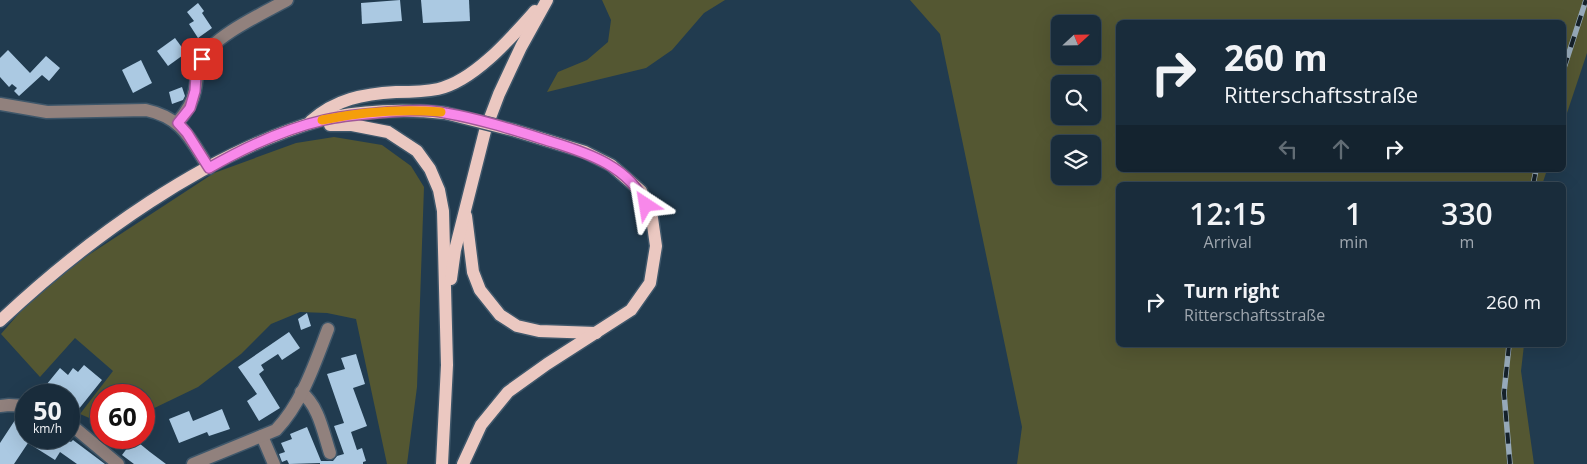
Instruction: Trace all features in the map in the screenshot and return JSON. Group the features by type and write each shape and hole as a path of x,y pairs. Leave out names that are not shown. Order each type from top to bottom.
{"main road":[{"path":"307,125 324,111 358,96 438,89 453,83 496,54 546,0"},
{"path":"447,311 455,250 485,131 498,94 546,0"},
{"path":"0,322 60,268 98,238 158,198 209,168 269,139 322,120 360,114 410,111 445,113 513,130 585,152 611,165 640,191 652,218 656,246 650,283 631,310 546,364 508,392 481,425 463,464"},
{"path":"307,125 352,125 388,132 417,151 430,168 439,190 442,211 447,311 447,365 442,464"},
{"path":"465,206 473,272 480,290 500,315 517,326 539,331 596,334"}],"street":[{"path":"178,123 190,108 195,91 196,75 202,59 210,48 244,24 287,0"},
{"path":"0,104 26,110 47,112 146,110 162,113 178,123 187,133 209,168"},
{"path":"193,464 276,430 284,423 301,392 328,329"},
{"path":"301,392 307,397 314,408 330,453"},
{"path":"0,406 15,405"},
{"path":"80,432 118,464"},
{"path":"262,436 274,464"}],"green space":[{"path":"602,0 725,0 704,13 672,50 646,68 547,92 558,72 587,60 608,42 611,20"},
{"path":"910,0 1587,0 1587,53 1566,116 1566,20 1116,20 1116,172 1546,172 1543,182 1116,182 1116,347 1524,347 1521,371 1534,464 1017,464 1022,427 940,34"},
{"path":"334,137 382,145 411,166 424,187 417,387 407,464 387,464 356,319 327,313 300,312 271,324 241,354 198,387 155,408 155,384 103,384 113,371 75,338 40,377 1,334 35,295 87,256 214,173 296,143"},
{"path":"90,401 90,418 80,414"}],"building":[{"path":"400,0 402,21 362,24 361,3"},
{"path":"421,0 469,0 470,21 423,23"},
{"path":"198,3 212,28 198,38 189,24 194,21 187,12"},
{"path":"175,38 186,53 168,66 157,51"},
{"path":"8,50 30,73 46,56 60,68 49,81 42,75 19,96 14,91 17,88 12,84 9,87 0,77 0,58"},
{"path":"141,60 152,83 133,93 122,70"},
{"path":"182,87 185,96 183,100 172,104 169,92"},
{"path":"307,313 311,326 301,330 298,319"},
{"path":"289,332 300,348 282,360 278,354 261,365 264,370 259,374 280,408 259,421 247,401 257,394 238,367"},
{"path":"356,354 365,384 353,388 367,426 351,432 357,450 362,448 366,461 363,464 289,464 287,460 282,462 279,454 285,452 281,443 292,439 290,434 307,427 321,461 333,461 337,456 344,454 334,426 344,423 327,374 345,369 341,358"},
{"path":"84,365 102,380 99,384 90,384 90,395 80,408 80,384 47,384 60,368 68,375 73,368 78,372"},
{"path":"222,409 230,429 209,436 207,432 179,443 169,419 189,411 193,421"},
{"path":"15,420 15,449 24,449 14,464 0,464 0,443"},
{"path":"80,445 105,464 77,464 60,452 55,460 38,449 80,449"},
{"path":"126,449 146,449 166,464 134,464 122,455"}],"railway":[{"path":"1566,62 1586,0"},
{"path":"1534,182 1536,172"},
{"path":"1509,347 1504,393 1510,464"}],"slow traffic":[{"path":"322,120 360,114 410,111 441,112"}],"route":[{"path":"202,59 196,75 195,91 190,108 178,123 187,133 209,168 269,139 322,120 360,114 410,111 437,112 513,130 585,152 611,165 640,191 646,205"}]}
